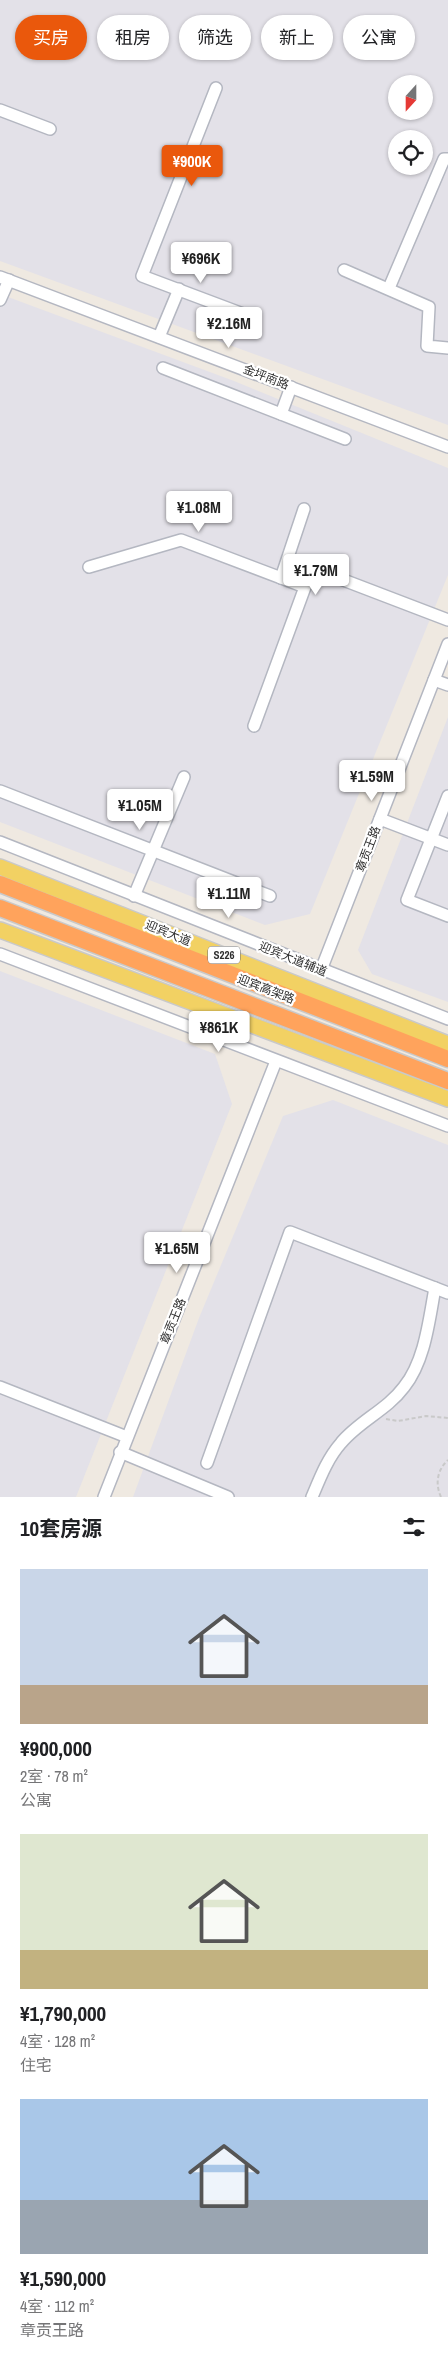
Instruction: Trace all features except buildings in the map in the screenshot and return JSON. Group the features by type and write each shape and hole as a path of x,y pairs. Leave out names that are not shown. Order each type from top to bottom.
{"highway":[{"name":"迎宾高架路","path":"0,884 448,1059"},
{"name":"迎宾高架路","path":"0,908 448,1081"}],"main road":[{"name":"迎宾大道","path":"0,867 448,1044"},
{"path":"0,930 448,1099"}],"street":[{"path":"216,88 142,276 251,317"},
{"path":"0,110 50,129"},
{"path":"389,288 444,159 448,159"},
{"path":"344,270 429,307 427,346 448,348"},
{"path":"0,300 4,279"},
{"name":"金坪南路","path":"4,279 448,447"},
{"path":"159,337 179,289"},
{"path":"163,368 345,439"},
{"path":"281,414 291,386"},
{"path":"281,578 304,509"},
{"path":"90,567 182,540 305,587"},
{"path":"254,726 312,568 448,620"},
{"name":"章贡王路","path":"321,970 448,644"},
{"path":"434,680 448,685"},
{"path":"134,896 184,777"},
{"path":"0,791 270,896"},
{"path":"448,796 407,900 448,916"},
{"path":"380,819 448,845"},
{"name":"迎宾大道辅道","path":"0,842 448,1019"},
{"path":"0,954 448,1126"},
{"name":"章贡王路","path":"104,1497 120,1452 276,1061"},
{"path":"207,1463 290,1232 448,1293"},
{"path":"312,1497 326,1464 341,1442 370,1417 390,1403 406,1385 420,1355 435,1288"},
{"path":"0,1387 127,1437"},
{"path":"120,1452 228,1497"}],"path":[{"path":"370,1417 398,1421 426,1416 448,1418"},
{"path":"441,1497 437,1483 439,1474 448,1460"}],"shaded area":[{"path":"0,0 448,0 448,425 0,261"},
{"path":"0,294 234,381 448,468 448,575 310,914 265,925 0,822"},
{"path":"448,717 448,1002 372,974 358,950"},
{"path":"0,971 215,1054 232,1104 76,1497 0,1497"},
{"path":"333,1100 448,1145 448,1497 133,1497 199,1318 283,1116"}]}
